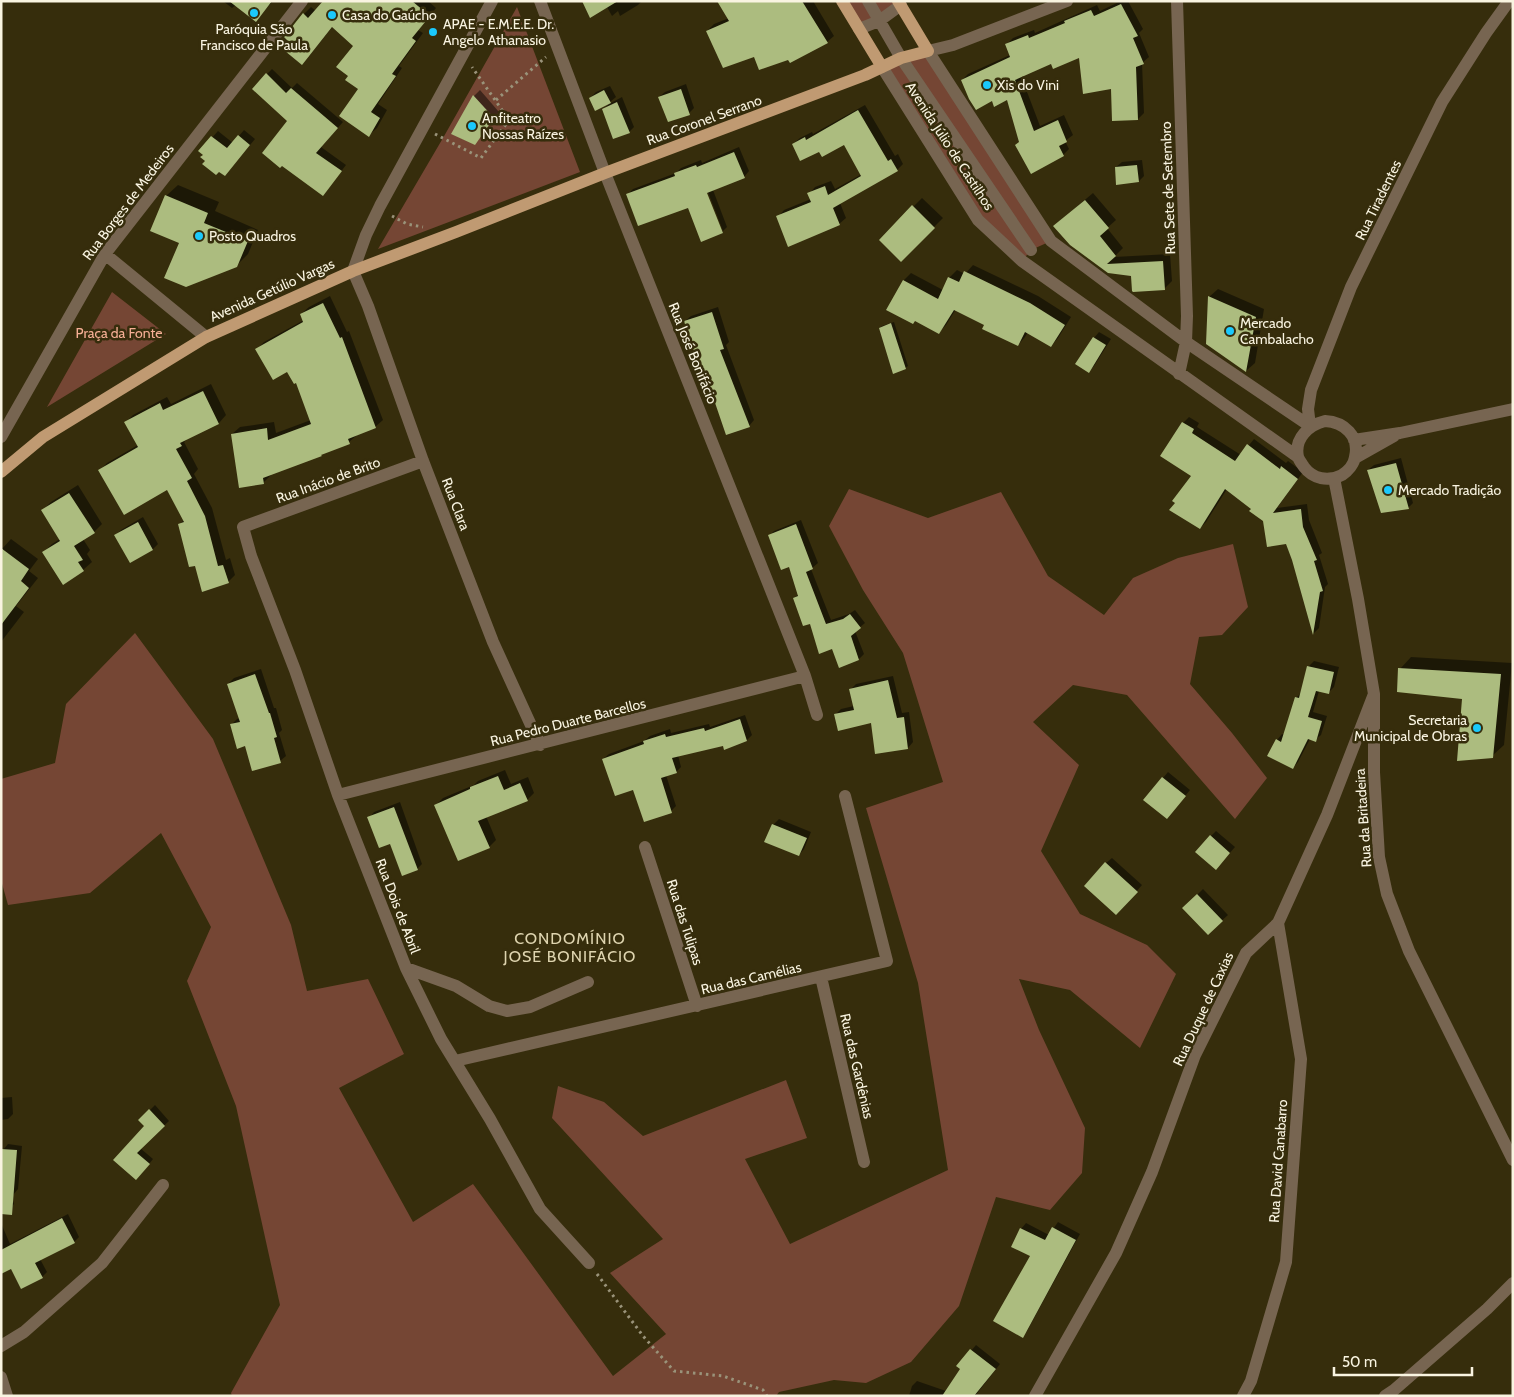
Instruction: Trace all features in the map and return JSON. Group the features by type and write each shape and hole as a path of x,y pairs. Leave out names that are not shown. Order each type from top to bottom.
{"main road":[{"name":"Avenida Júlio de Castilhos","path":"842,1 882,67"},
{"path":"900,3 928,50"},
{"name":"Rua Coronel Serrano","path":"353,270 857,78 901,58 928,50"},
{"name":"Avenida Getúlio Vargas","path":"1,472 43,437 206,337 353,270"}],"street":[{"name":"Rua Borges de Medeiros","path":"1,437 105,254 302,1"},
{"name":"Avenida Getúlio Vargas","path":"353,270 366,235 380,206 492,1"},
{"name":"Rua José Bonifácio","path":"540,1 605,173 805,676 818,715"},
{"path":"868,1 901,58 1031,250"},
{"name":"Rua Coronel Serrano","path":"928,50 953,45 1068,1"},
{"name":"Rua Sete de Setembro","path":"1177,1 1186,306 1186,342 1179,374"},
{"name":"Rua Tiradentes","path":"1310,426 1308,409 1311,390 1351,287 1442,102 1509,1"},
{"path":"859,29 879,21 900,3"},
{"path":"928,50 1051,241 1186,342 1310,426"},
{"name":"Avenida Júlio de Castilhos","path":"882,67 978,220 1022,261 1298,457"},
{"path":"1022,261 1031,250 1051,241"},
{"path":"105,254 206,337"},
{"name":"Rua Clara","path":"353,270 368,306 423,461 493,642 540,745"},
{"path":"1354,440 1513,409"},
{"path":"1326,421 1335,422 1343,426 1350,432 1354,440 1355,458 1351,466 1344,473 1334,478 1317,477 1308,472 1298,457 1298,445 1302,436 1310,426 1326,421"},
{"path":"1355,458 1400,432"},
{"name":"Rua Inácio de Brito","path":"243,527 423,461"},
{"name":"Rua da Britadeira","path":"1334,478 1358,599 1374,694 1374,772 1379,857 1387,894 1409,951 1513,1160"},
{"name":"Rua Dois de Abril","path":"243,527 251,556 295,670 338,795 406,968 441,1039 490,1119 540,1209 589,1263"},
{"name":"Rua Pedro Duarte Barcellos","path":"338,795 805,676"},
{"name":"Rua Duque de Caxias","path":"1035,1396 1116,1253 1152,1172 1195,1055 1246,953 1278,923 1327,815 1374,694"},
{"name":"Rua das Camélias","path":"455,1061 887,961 845,796"},
{"name":"Rua das Tulipas","path":"645,847 697,1006"},
{"name":"Rua David Canabarro","path":"1243,1396 1251,1382 1286,1262 1301,1059 1278,923"},
{"path":"406,968 456,986 489,1006 507,1011 530,1007 588,982"},
{"name":"Rua das Gardênias","path":"821,977 864,1162"},
{"path":"1,1346 24,1332 102,1262 163,1185"},
{"path":"1390,1394 1487,1309 1513,1283"},
{"path":"1,1377 8,1396"}],"path":[{"path":"496,100 558,47"},
{"path":"443,138 480,158 509,120 464,54"},
{"path":"380,206 407,224 426,228"},
{"path":"589,1263 644,1336 674,1371 723,1376 763,1390 767,1396"}],"green space":[{"path":"842,1 898,1 859,29"},
{"path":"517,7 580,172 378,249 443,138"},
{"path":"928,51 1051,241 1031,250 1022,261 978,220 882,67"},
{"name":"Praça da Fonte","path":"112,292 166,334 47,407"},
{"path":"849,489 928,518 1001,492 1048,576 1104,615 1133,578 1178,558 1233,544 1248,607 1222,635 1199,637 1190,684 1267,778 1235,819 1127,695 1073,685 1033,722 1079,765 1041,851 1080,914 1147,945 1176,974 1140,1048 1070,990 1019,979 1039,1030 1085,1128 1082,1173 1050,1210 996,1197 959,1306 911,1362 866,1383 834,1380 779,1392 776,1396 232,1396 231,1393 280,1305 236,1106 187,981 211,927 161,833 90,893 8,905 1,880 1,779 55,763 66,704 135,633 213,739 291,925 307,991 368,979 404,1054 339,1088 413,1222 473,1184 613,1376 666,1334 610,1273 663,1239 552,1118 558,1086 604,1102 643,1136 786,1080 807,1138 745,1159 790,1244 948,1170 918,983 866,808 943,782 903,653 863,590 829,526"}],"building":[{"name":"Paróquia São Francisco de Paula","path":"229,1 272,1 256,22"},
{"path":"323,1 412,1 430,16 412,38 416,41 392,74 396,76 371,112 380,118 369,137 339,116 358,89 345,80 348,76 336,67 353,46 332,27 302,65 285,51 291,44 284,37 303,13 308,18"},
{"path":"582,1 618,1 590,18"},
{"path":"717,1 802,1 828,43 790,63 788,60 759,70 754,57 723,68 706,31 729,21"},
{"path":"1121,4 1138,36 1133,38 1144,64 1136,67 1138,120 1112,121 1111,89 1083,94 1079,58 1053,69 1051,64 1015,80 1034,131 1058,120 1067,142 1059,146 1064,156 1031,174 1015,145 1019,142 1007,100 994,107 992,101 976,110 961,80 1010,57 1005,44 1028,35 1029,38 1091,10 1094,16"},
{"path":"266,73 286,93 291,88 338,128 316,153 342,171 323,196 282,166 280,168 262,153 287,121 252,89"},
{"path":"681,89 690,115 668,122 658,97"},
{"path":"604,90 611,103 595,111 589,98"},
{"name":"Anfiteatro Nossas Raízes","path":"473,95 494,118 475,145 451,134"},
{"path":"617,102 630,133 613,139 602,109"},
{"path":"858,110 888,161 891,159 898,171 833,208 840,225 788,247 776,216 811,202 807,193 825,186 828,195 861,176 844,145 822,157 819,152 800,161 792,144 805,137 806,140"},
{"path":"238,135 250,145 225,176 219,172 216,175 202,164 205,161 200,157 203,155 198,151 211,136 227,148"},
{"path":"734,152 745,178 707,193 723,233 701,242 688,208 638,226 626,194 675,176 674,173 696,165 697,167"},
{"path":"1137,165 1139,182 1116,185 1115,167"},
{"name":"Posto Quadros","path":"165,195 208,213 204,223 248,241 237,267 186,287 164,278 179,243 150,231"},
{"path":"1085,200 1109,228 1100,236 1116,256 1107,264 1163,261 1165,290 1133,292 1131,276 1108,273 1070,245 1053,226"},
{"path":"912,205 935,228 901,262 879,240"},
{"path":"964,271 1030,303 1065,325 1051,347 1025,332 1018,346 982,329 984,325 954,310 939,334 915,321 913,324 886,310 903,280 938,299 948,277 959,282"},
{"name":"Mercado Cambalacho","path":"1208,296 1256,317 1246,372 1206,344"},
{"path":"323,303 340,338 342,337 376,428 348,439 350,444 263,478 264,484 239,488 231,434 267,428 268,440 311,424 296,383 294,384 287,372 273,380 255,349 303,322 300,314"},
{"path":"712,312 724,349 720,350 750,427 726,435 711,391 707,392 701,376 684,321"},
{"path":"891,323 906,369 893,374 879,328"},
{"path":"1093,337 1106,345 1089,373 1075,364"},
{"path":"203,391 219,424 180,443 182,446 176,449 192,478 187,481 205,516 218,566 223,565 229,583 202,592 195,566 189,567 178,524 184,522 167,490 124,515 98,470 138,447 124,422 160,403 163,410"},
{"path":"1182,422 1194,429 1192,433 1235,461 1247,444 1280,469 1281,466 1298,479 1273,513 1301,509 1303,527 1317,560 1314,561 1323,591 1320,592 1313,635 1286,544 1267,547 1263,521 1249,511 1251,509 1225,489 1200,529 1169,510 1175,503 1172,501 1191,476 1160,456"},
{"name":"Mercado Tradição","path":"1396,463 1409,509 1381,513 1367,470"},
{"path":"69,493 95,533 74,546 83,560 78,562 84,571 63,585 42,552 60,541 41,510"},
{"path":"138,522 153,550 130,563 114,535"},
{"path":"796,524 813,569 806,572 826,624 843,619 850,614 861,628 851,636 859,660 839,668 832,649 819,654 810,624 803,626 793,598 798,596 789,567 781,570 768,535"},
{"path":"1,548 29,569 21,581 29,588 1,625"},
{"path":"1307,666 1334,672 1329,694 1316,691 1308,717 1322,721 1316,742 1308,739 1293,769 1267,756 1276,739 1281,742 1295,697 1299,698"},
{"name":"Secretaria Municipal de Obras","path":"1398,668 1501,674 1493,758 1457,761 1462,699 1397,692"},
{"path":"255,674 270,713 277,737 274,738 281,763 252,771 245,746 237,749 230,724 240,722 227,684"},
{"path":"888,680 897,718 904,717 908,749 875,754 871,723 838,731 834,714 854,710 849,689"},
{"path":"740,719 747,741 724,750 723,746 672,758 677,773 661,778 672,813 644,822 633,790 615,796 602,759 644,744 643,741 665,734 666,737 704,728 705,731"},
{"path":"498,776 504,790 520,783 528,801 478,821 490,848 458,861 434,805 470,789 470,787"},
{"path":"1162,777 1186,796 1167,819 1143,800"},
{"path":"394,807 418,870 402,876 390,844 379,848 367,817"},
{"path":"772,824 807,838 799,856 764,842"},
{"path":"1210,835 1230,853 1216,870 1195,852"},
{"path":"1105,862 1138,892 1116,915 1084,886"},
{"path":"1197,894 1223,921 1208,935 1182,908"},
{"path":"149,1109 165,1126 137,1153 150,1164 136,1180 113,1160 144,1126 138,1120"},
{"path":"1,1149 17,1150 12,1215 1,1214"},
{"path":"62,1218 75,1243 35,1263 43,1278 21,1289 11,1269 1,1274 1,1250"},
{"path":"1052,1227 1076,1240 1023,1338 993,1321 1030,1256 1011,1247 1020,1228 1045,1240"},
{"path":"970,1349 996,1369 974,1396 942,1396 960,1369 956,1366"}],"place":[{"name":"Paróquia São Francisco de Paula","path":"254,13"},
{"name":"Casa do Gaúcho","path":"332,15"},
{"name":"APAE - E.M.E.E. Dr. Angelo Athanasio","path":"433,32"},
{"name":"Xis do Vini","path":"987,85"},
{"name":"Anfiteatro Nossas Raízes","path":"472,126"},
{"name":"Posto Quadros","path":"199,236"},
{"name":"Mercado Cambalacho","path":"1230,331"},
{"name":"Mercado Tradição","path":"1388,490"},
{"name":"Secretaria Municipal de Obras","path":"1477,728"}],"district":[{"name":"CONDOMÍNIO JOSÉ BONIFÁCIO","path":"570,947"}]}
